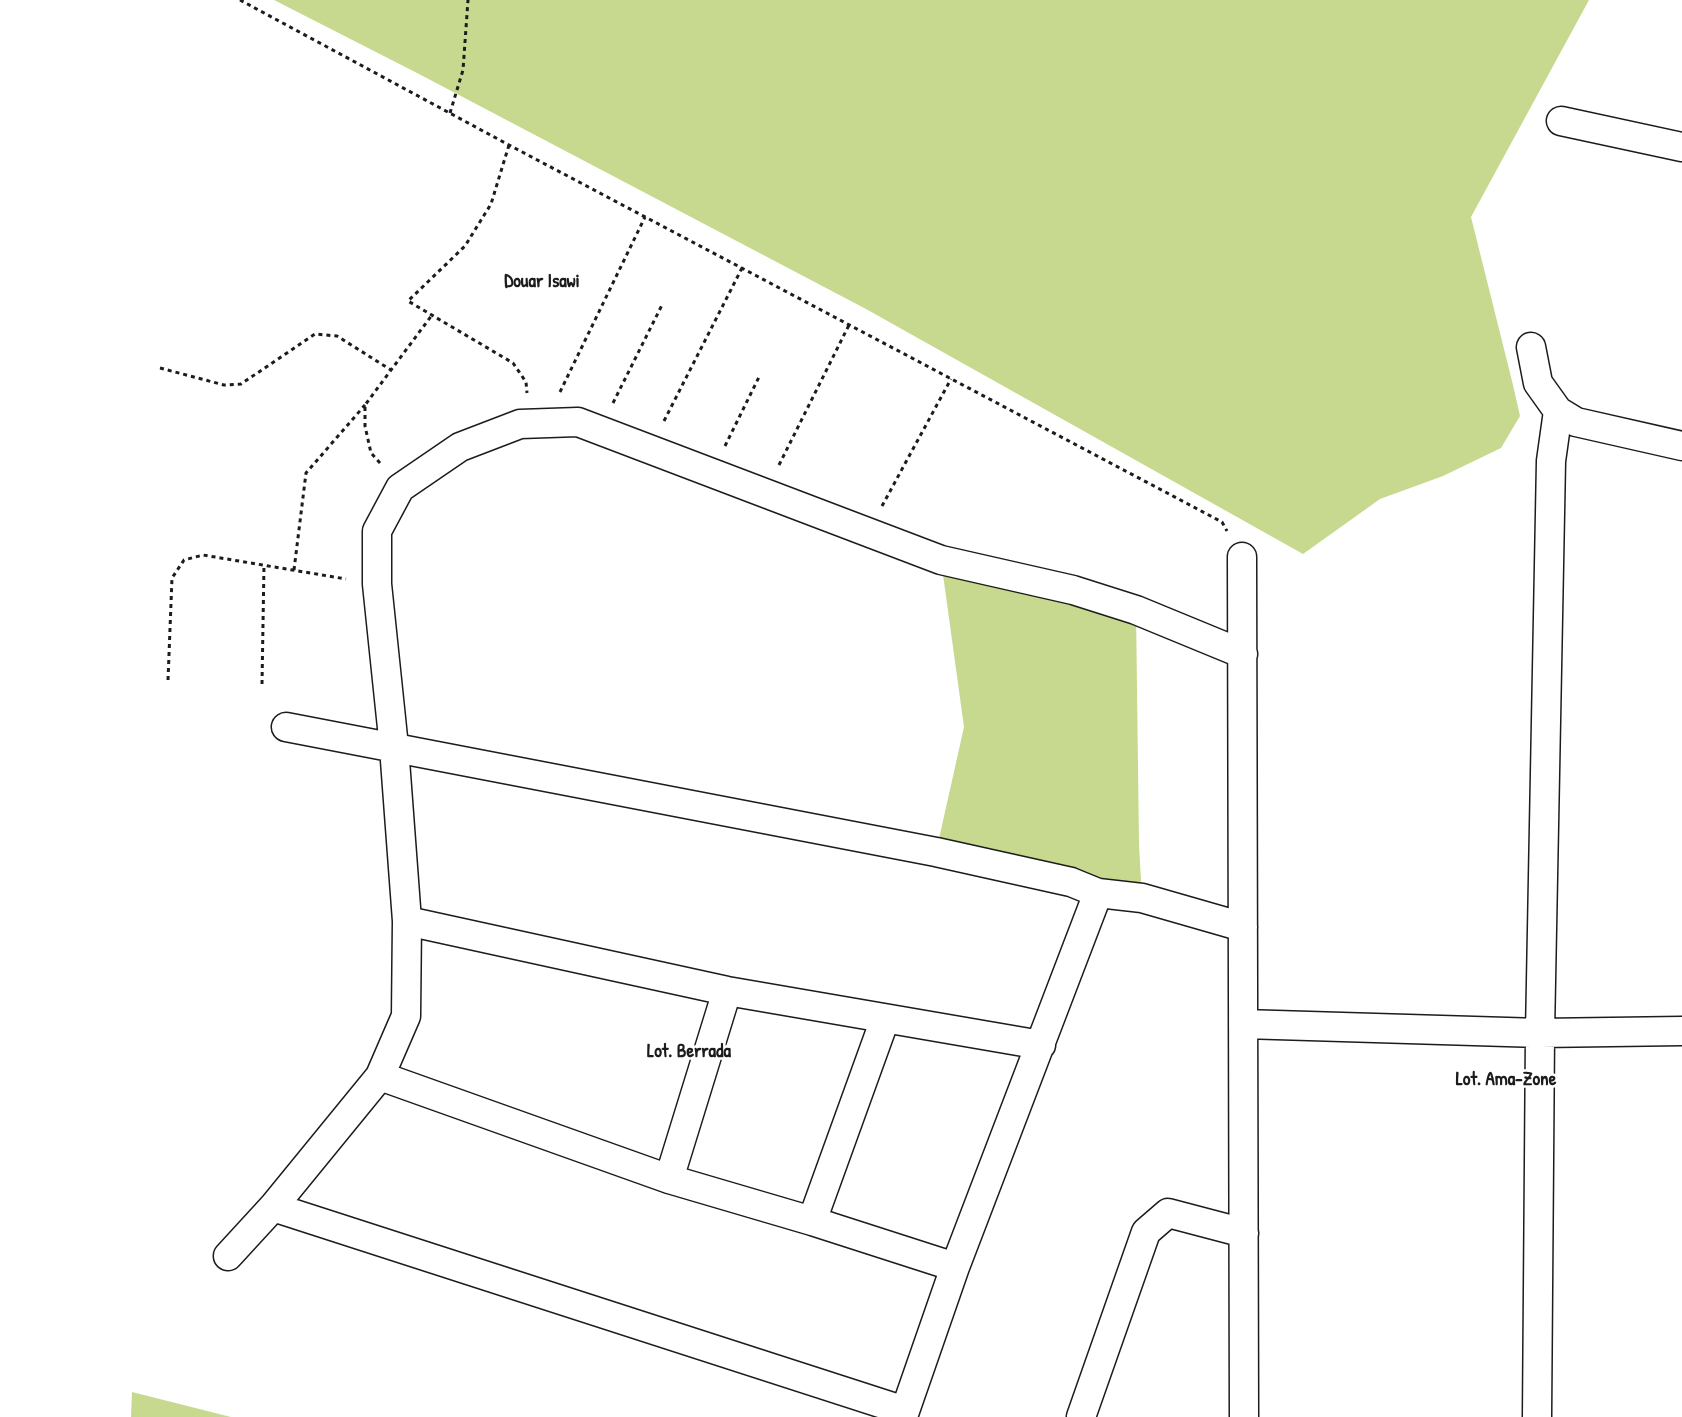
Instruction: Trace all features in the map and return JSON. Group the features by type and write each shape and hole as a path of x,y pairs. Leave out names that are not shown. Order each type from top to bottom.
{"street":[{"path":"1561,122 1682,147"},
{"path":"1531,347 1538,383 1558,411 1576,422 1682,446"},
{"path":"1536,1417 1540,1034 1551,461 1558,411"},
{"path":"228,1256 273,1207 380,1076 406,1016 407,922 394,747 377,584 377,531 400,488 460,447 520,424 578,422 941,560 1073,590 1136,610 1243,654"},
{"path":"1242,557 1244,1417"},
{"path":"286,727 936,852 1071,882 1098,893 1142,898 1243,927"},
{"path":"273,1207 905,1411 955,1267 1098,893"},
{"path":"407,922 727,991 1041,1044"},
{"path":"669,1179 727,991"},
{"path":"812,1221 885,1019"},
{"path":"1243,1024 1540,1034 1682,1031"},
{"path":"380,1076 669,1179 812,1221 955,1267"},
{"path":"1081,1417 1146,1232 1168,1213 1244,1234"}],"path":[{"path":"240,0 509,145 1222,522"},
{"path":"450,113 463,70 468,0"},
{"path":"509,145 491,204 465,246 408,301 513,363 526,382 538,424"},
{"path":"538,424 645,217"},
{"path":"650,450 742,268"},
{"path":"600,430 662,305"},
{"path":"294,570 306,473 365,405 432,315"},
{"path":"765,494 849,325"},
{"path":"160,368 224,385 241,384 315,334 337,336 391,370"},
{"path":"712,473 760,375"},
{"path":"868,533 951,379"},
{"path":"365,405 365,426 371,453 400,488"},
{"path":"168,680 172,578 184,560 203,555 377,584"},
{"path":"262,684 264,565"}],"green space":[{"path":"274,0 1589,0 1471,217 1520,416 1501,448 1443,476 1380,499 1303,554 866,309"},
{"path":"941,560 1136,610 1139,845 1142,898 936,852 964,727"},
{"path":"132,1392 231,1417 131,1417"}],"district":[{"name":"Douar Isawi","path":"542,282"},
{"name":"Lot. Berrada","path":"689,1052"},
{"name":"Lot. Ama-Zone","path":"1506,1080"}]}
